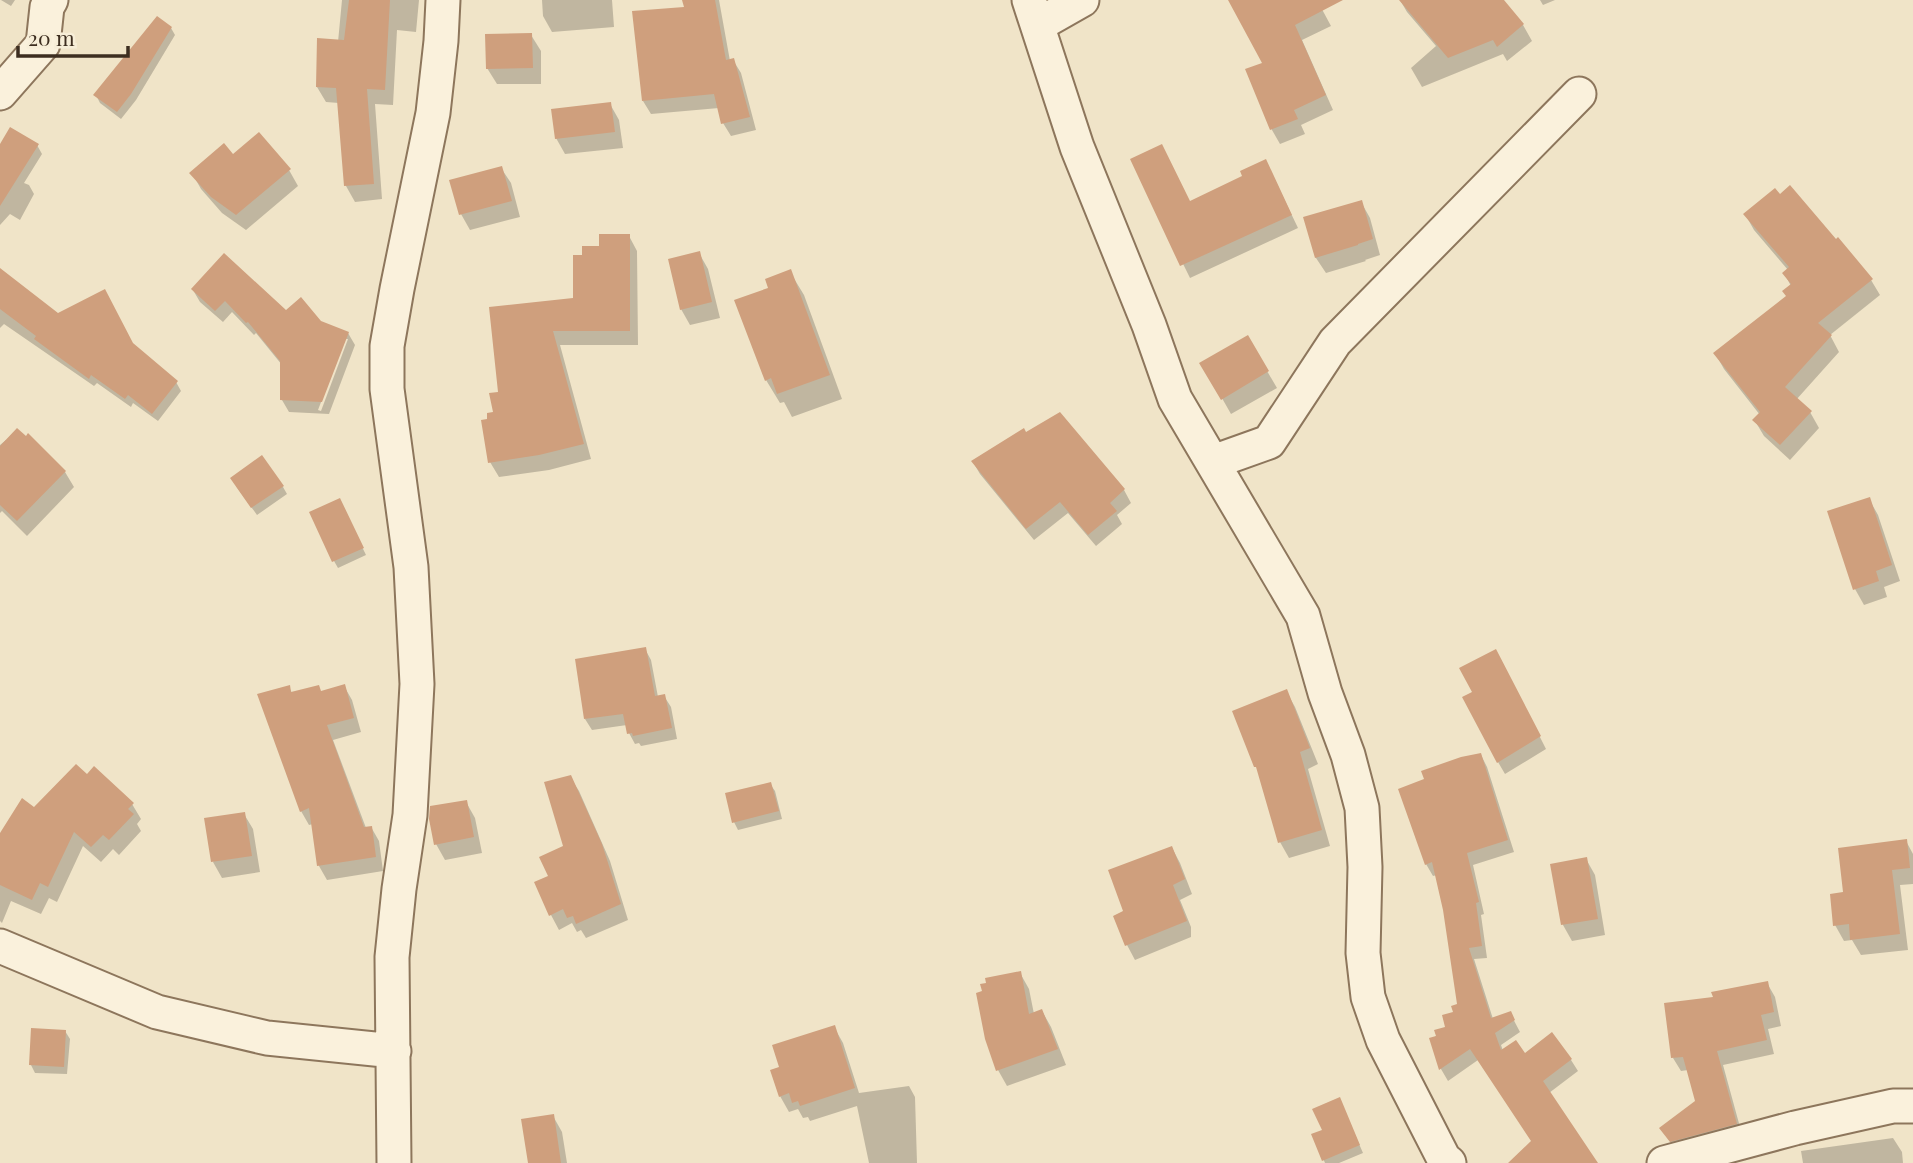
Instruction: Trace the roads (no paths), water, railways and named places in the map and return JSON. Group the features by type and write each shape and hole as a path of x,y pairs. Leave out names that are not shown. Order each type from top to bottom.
{"street":[{"path":"0,93 43,44 47,7 51,0"},
{"path":"394,1163 392,957 410,815 417,684 411,567 387,389 387,346 433,113 443,0"},
{"path":"1082,0 1033,12 1077,147 1149,325 1175,399 1303,616 1325,693 1348,755 1362,808 1365,867 1363,953 1368,997 1383,1041 1449,1163"},
{"path":"1213,462 1269,442 1335,342 1579,94"},
{"path":"0,946 157,1012 267,1038 394,1051"},
{"path":"1664,1163 1893,1106 1913,1106"}]}
